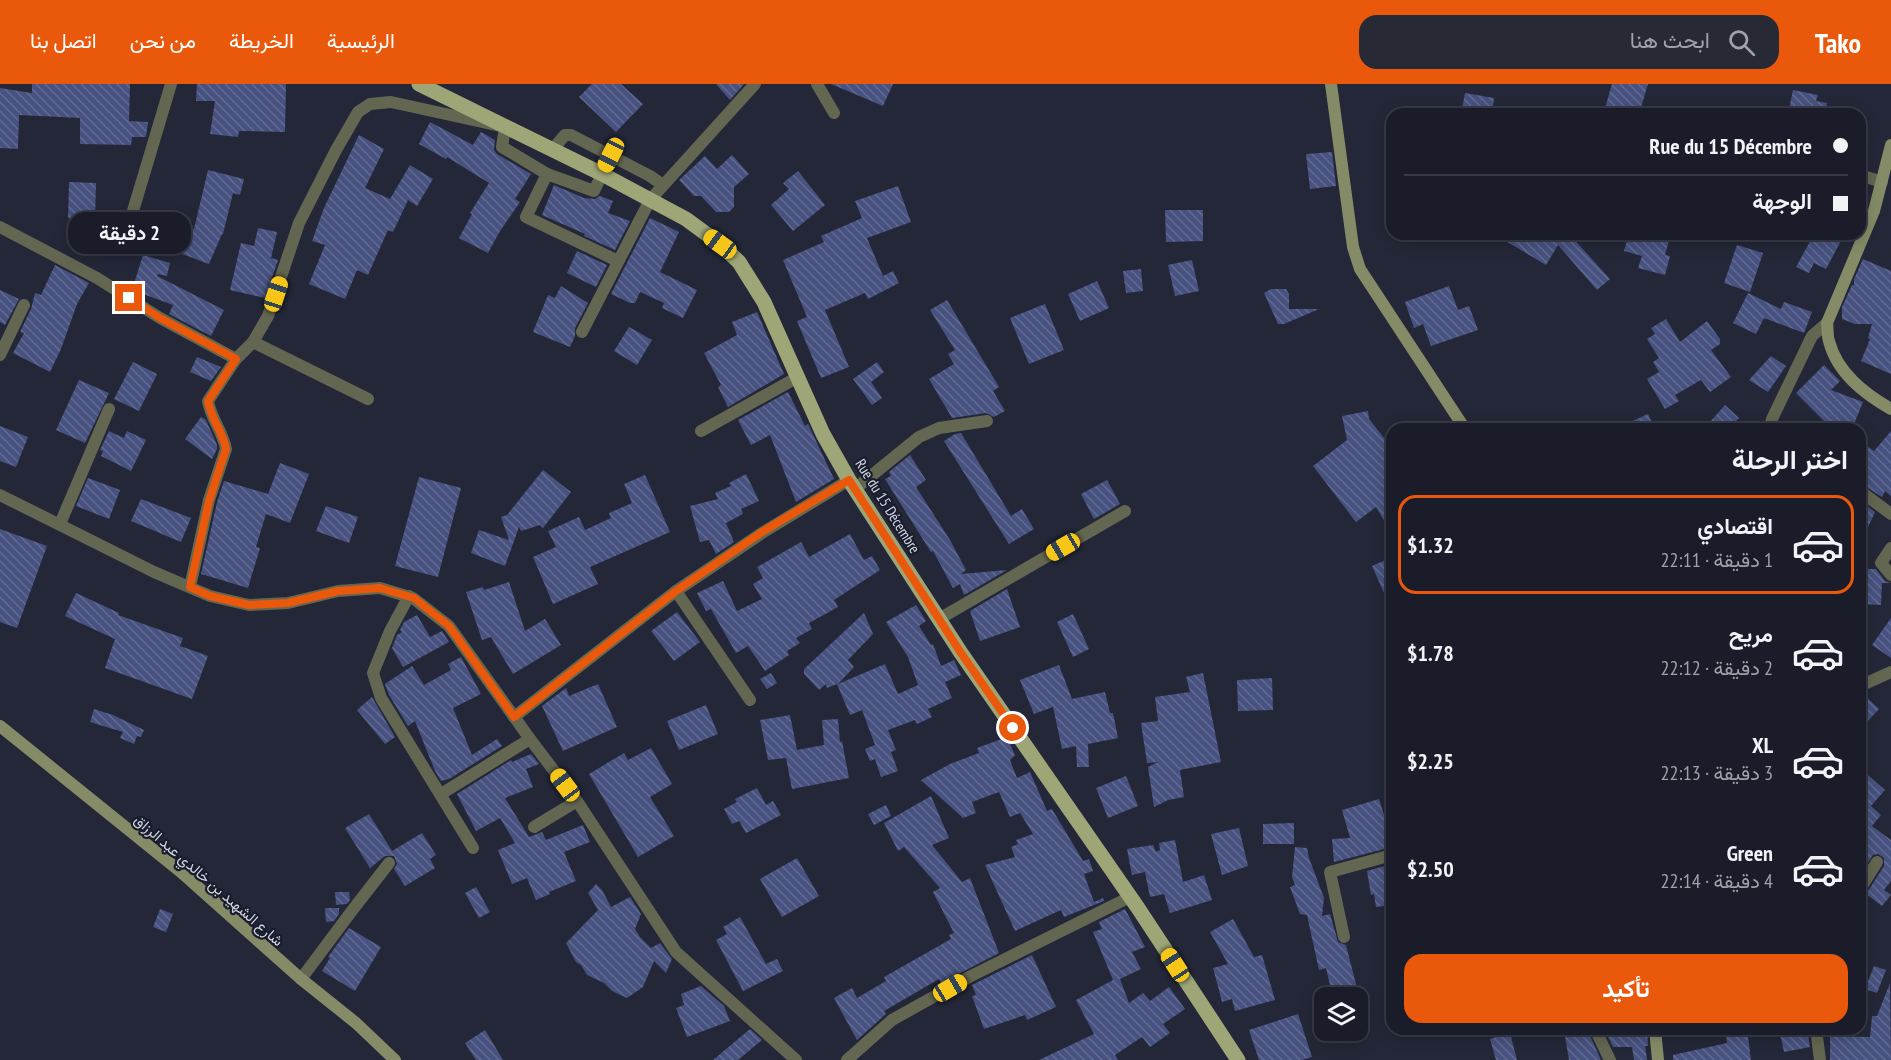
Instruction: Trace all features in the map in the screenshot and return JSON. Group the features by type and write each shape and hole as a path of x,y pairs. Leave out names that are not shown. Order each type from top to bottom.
{"main road":[{"name":"Rue du 15 Décembre","path":"418,84 602,174 687,219 739,262 764,303 823,434 852,485 939,619 1130,897 1238,1060"}],"street":[{"path":"130,220 171,84"},
{"path":"582,332 650,200 755,84"},
{"path":"817,84 834,113"},
{"path":"1331,84 1353,247 1360,269 1461,423"},
{"path":"190,587 209,501 226,449 225,441 210,411 208,401 236,359 253,342 268,316 299,223 358,112 370,105 391,102 506,127 502,147 547,174 594,191 611,155"},
{"path":"552,150 565,135 571,135 663,185"},
{"path":"1866,230 1874,211 1891,145"},
{"path":"547,174 526,217 618,261"},
{"path":"1866,177 1882,182"},
{"path":"0,227 97,278 160,318 236,359"},
{"path":"1775,423 1812,336 1827,323 1862,240"},
{"path":"0,354 24,305"},
{"path":"1827,323 1829,342 1852,381 1872,398 1891,409"},
{"path":"253,342 368,399"},
{"path":"701,431 798,377"},
{"path":"60,524 109,409"},
{"path":"514,717 676,591 762,532 852,485 920,437 939,428 987,421"},
{"path":"0,495 154,572 210,596 249,605 288,603 338,591 380,588 414,598 449,626 577,801 676,952 796,1060"},
{"path":"1866,495 1891,514"},
{"path":"939,619 1125,511"},
{"path":"1891,548 1881,563 1891,575"},
{"path":"676,591 750,700"},
{"path":"409,596 390,631 373,673 381,698 473,848"},
{"path":"1866,683 1891,672"},
{"name":"شارع الشهيد بن خالدي عبد الرزاق","path":"0,726 181,872 302,980 356,1023 395,1060"},
{"path":"441,794 530,739"},
{"path":"534,827 577,801"},
{"path":"1344,937 1330,872 1386,857"},
{"path":"1866,879 1877,862"},
{"path":"302,980 389,863"},
{"path":"847,1060 892,1020 969,977 1130,897"},
{"path":"1598,1035 1610,1060"},
{"path":"1656,1035 1658,1060"},
{"path":"1817,1035 1820,1060"}],"building":[{"path":"32,84 130,84 129,121 148,122 146,137 132,137 131,145 80,144 80,118 19,115 18,149 0,148 0,88 32,93"},
{"path":"197,84 286,84 285,132 239,131 238,137 210,134 215,101 196,101"},
{"path":"592,84 621,84 643,104 616,132 579,97"},
{"path":"716,84 744,84 730,100"},
{"path":"831,84 893,84 883,106"},
{"path":"1612,84 1648,84 1641,108 1605,108"},
{"path":"1793,90 1818,95 1816,101 1827,103 1826,108 1789,108"},
{"path":"1465,93 1494,98 1493,108 1462,108"},
{"path":"430,122 473,145 481,132 495,140 494,150 497,154 531,174 515,199 520,202 488,253 459,238 472,214 470,213 489,183 447,157 446,159 419,144"},
{"path":"359,135 384,149 365,188 390,199 410,165 433,179 417,206 408,200 393,232 388,230 368,275 357,270 345,299 309,284 325,245 312,241 324,208"},
{"path":"1332,152 1336,186 1310,189 1306,154"},
{"path":"732,155 749,174 734,187 734,207 729,212 716,212 701,196 694,196 679,180 705,156 717,169"},
{"path":"208,170 244,179 240,195 233,193 223,234 209,264 182,254 192,228 194,229"},
{"path":"798,171 825,205 793,231 771,205 789,189 783,183"},
{"path":"69,182 96,183 95,219 68,218"},
{"path":"554,185 584,198 595,199 600,196 613,201 608,213 630,221 615,250 542,215"},
{"path":"898,186 911,222 867,238 883,276 893,271 899,283 868,299 865,293 825,310 849,367 821,378 797,321 807,317 783,260 824,242 821,236 862,218 855,201"},
{"path":"1165,210 1203,210 1203,241 1166,242"},
{"path":"650,218 679,232 660,272 697,290 683,318 662,308 664,303 640,292 635,303 611,294"},
{"path":"258,228 277,232 271,258 278,260 265,298 230,290 241,243 254,246"},
{"path":"1504,240 1574,240 1610,279 1597,290 1558,245 1546,265"},
{"path":"1627,240 1669,240 1665,255 1670,256 1665,275 1638,268 1642,256 1624,251"},
{"path":"1811,240 1841,240 1826,269 1814,263 1809,273 1796,267"},
{"path":"1737,245 1763,253 1750,292 1724,283"},
{"path":"577,251 607,265 596,287 567,273"},
{"path":"143,255 170,263 167,276 158,274 157,276 224,310 211,336 169,314 173,305 132,290"},
{"path":"1863,259 1891,271 1891,374 1861,361 1870,339 1868,338 1872,324 1855,324 1842,319 1842,307 1854,285 1854,279"},
{"path":"1192,260 1199,291 1175,296 1168,265"},
{"path":"55,265 89,283 77,304 50,372 13,353 24,333 20,332 31,309 35,293 41,295"},
{"path":"1141,269 1143,291 1126,293 1123,271"},
{"path":"1097,281 1109,308 1080,321 1068,294"},
{"path":"561,286 588,303 575,328 575,336 570,347 533,332 548,295 555,298"},
{"path":"1449,286 1458,310 1469,306 1478,330 1431,346 1423,324 1414,328 1405,302"},
{"path":"1271,289 1286,289 1289,294 1289,309 1319,309 1284,324 1278,324 1264,293"},
{"path":"0,290 19,299 5,325 0,322"},
{"path":"1748,293 1781,309 1784,302 1812,312 1804,333 1764,318 1756,334 1733,323"},
{"path":"947,300 999,387 993,391 1005,411 994,417 986,413 952,418 929,379 954,364 948,354 955,350 930,310"},
{"path":"1045,304 1064,350 1029,364 1010,318"},
{"path":"757,312 784,374 728,407 718,387 721,385 704,353 737,335 732,322"},
{"path":"1666,319 1680,342 1707,321 1720,339 1720,344 1711,350 1731,377 1710,392 1701,380 1675,395 1679,401 1665,409 1647,379 1659,372 1653,362 1659,358 1647,339 1655,334 1651,328"},
{"path":"629,327 652,340 637,365 614,351"},
{"path":"1771,356 1786,366 1768,392 1749,380"},
{"path":"197,357 221,367 211,381 190,372"},
{"path":"133,362 157,374 139,411 114,399"},
{"path":"877,362 884,372 871,382 882,398 872,405 853,379"},
{"path":"1824,365 1840,381 1831,390 1863,402 1854,423 1824,423 1796,393"},
{"path":"79,380 109,393 85,443 56,430"},
{"path":"788,392 805,426 808,424 834,479 796,502 770,435 751,445 738,420"},
{"path":"1725,405 1739,418 1734,423 1710,422"},
{"path":"1368,411 1369,419 1386,440 1386,524 1376,507 1356,522 1313,466 1347,440 1342,416"},
{"path":"1648,414 1652,423 1628,423"},
{"path":"201,417 206,420 217,445 212,459 185,439"},
{"path":"0,426 28,437 16,467 0,461"},
{"path":"109,431 124,438 127,431 146,440 131,471 101,456 103,451 100,450"},
{"path":"1891,431 1891,496 1885,491 1882,497 1866,487 1866,445 1874,451"},
{"path":"961,433 1011,516 1022,509 1034,529 1009,544 944,441"},
{"path":"910,455 926,480 916,487 966,570 961,574 1007,570 964,595 960,584 953,588 933,551 931,552 885,479 891,476 889,472"},
{"path":"280,463 309,474 290,523 266,514 256,547 260,548 248,588 201,574 224,481 268,494"},
{"path":"543,470 571,492 543,528 540,525 521,531 519,527 505,566 471,553 479,530 509,540 501,517 507,515"},
{"path":"746,474 759,501 741,509 743,514 726,523 734,542 716,554 709,540 700,542 690,506 718,499 715,493 731,486 729,483"},
{"path":"645,475 670,532 590,567 598,584 553,604 533,557 556,547 548,531 579,517 585,530 611,518 609,513 632,503 624,484"},
{"path":"419,477 461,488 438,577 395,566"},
{"path":"88,478 120,490 109,519 76,506"},
{"path":"1107,480 1120,504 1094,519 1081,494"},
{"path":"141,499 191,518 181,542 131,521"},
{"path":"1866,505 1875,512 1866,532"},
{"path":"326,506 358,517 349,543 316,531"},
{"path":"0,529 47,546 17,628 0,622"},
{"path":"850,534 864,560 872,556 880,570 834,600 838,607 809,623 812,629 796,638 800,643 787,651 789,655 765,671 748,646 736,653 711,609 706,611 697,593 723,581 737,611 762,599 753,584 763,578 757,567 801,542 809,557"},
{"path":"1386,560 1386,598 1372,566"},
{"path":"1866,569 1876,569 1885,581 1891,583 1882,583 1881,605 1866,604"},
{"path":"509,582 525,631 545,619 561,645 513,674 491,637 482,640 466,592 483,587 484,590"},
{"path":"1007,589 1020,627 980,641 970,611"},
{"path":"76,593 119,613 118,615 183,638 180,646 208,656 192,699 105,668 115,639 65,616"},
{"path":"916,605 926,621 919,626 931,645 933,644 941,666 954,660 961,675 945,682 952,698 928,709 932,717 917,724 915,720 888,730 896,750 891,752 898,771 881,777 875,759 870,761 865,749 875,745 862,710 850,715 837,684 827,688 826,684 819,690 804,674 804,669 864,613 873,634 848,660 854,667 838,684 885,664 898,694 918,685 908,657 886,622"},
{"path":"677,612 700,642 674,661 651,631"},
{"path":"1073,614 1089,649 1073,657 1057,622"},
{"path":"417,615 430,637 442,631 449,642 403,667 392,648 397,635 402,632 400,630 404,622"},
{"path":"1891,618 1891,658 1872,645"},
{"path":"461,657 481,694 453,708 472,755 497,739 502,746 449,779 441,781 415,721 408,726 385,684 412,666 424,685 451,670 448,664"},
{"path":"1059,665 1072,699 1105,692 1110,713 1113,713 1118,738 1088,744 1089,767 1077,767 1076,746 1062,749 1053,707 1034,714 1020,680"},
{"path":"771,673 777,683 767,689 760,679"},
{"path":"1203,673 1221,762 1180,770 1184,797 1168,800 1154,807 1148,767 1158,762 1147,763 1141,723 1158,721 1155,697 1190,692 1186,677"},
{"path":"1272,678 1273,710 1238,711 1237,680"},
{"path":"598,684 617,727 563,751 542,706 566,688 569,696"},
{"path":"372,697 395,737 385,744 357,710"},
{"path":"1866,697 1879,709 1866,721"},
{"path":"706,705 718,734 679,750 667,721"},
{"path":"94,709 113,715 144,730 141,737 137,736 134,744 120,738 123,732 90,722"},
{"path":"790,715 797,750 824,745 822,720 838,719 840,742 842,741 849,778 792,789 786,758 768,760 760,720"},
{"path":"1007,737 1015,755 1010,760 1017,778 1030,772 1047,811 1052,809 1083,861 1089,859 1093,871 1084,874 1094,902 1103,898 1104,901 1064,917 1061,910 1015,931 985,865 1015,857 1011,847 1018,844 1016,840 1033,834 1020,813 1010,817 999,792 972,802 976,813 963,818 921,780 950,764 979,753 977,748"},
{"path":"651,748 672,784 650,797 674,836 638,857 589,774 624,753 628,760"},
{"path":"531,754 539,764 526,769 533,787 505,798 529,837 542,832 546,840 583,825 590,842 564,852 576,881 536,900 527,878 512,884 498,850 515,843 500,818 476,831 457,794 511,760 512,762"},
{"path":"1866,773 1885,790 1871,806 1881,815 1872,826 1891,840 1891,881 1884,890 1891,895 1882,906 1866,894 1884,866 1884,858 1878,854 1873,855 1866,865"},
{"path":"1126,776 1138,806 1108,818 1096,788"},
{"path":"757,788 766,805 773,801 781,815 746,833 739,821 732,824 724,809 737,802 735,799"},
{"path":"931,796 949,838 932,845 962,882 970,878 999,953 941,983 939,979 884,1011 886,1014 857,1040 834,998 852,988 857,998 886,981 884,977 951,939 949,935 954,933 933,892 940,888 904,847 898,851 884,823"},
{"path":"1379,799 1386,821 1386,849 1334,862 1332,839 1350,838 1342,810"},
{"path":"886,805 891,816 874,825 868,814"},
{"path":"369,814 392,851 422,833 436,855 430,859 435,868 405,886 394,869 397,864 394,856 385,856 370,868 345,828"},
{"path":"1294,823 1294,844 1263,844 1263,824"},
{"path":"1239,828 1248,866 1222,875 1211,834"},
{"path":"1175,840 1183,882 1204,875 1212,900 1170,913 1164,894 1150,897 1145,872 1132,875 1127,849 1153,845 1156,852 1160,850 1159,843"},
{"path":"1295,847 1307,848 1324,898 1322,916 1330,914 1338,942 1346,945 1357,987 1330,987 1326,968 1319,970 1307,915 1300,914 1290,887 1295,885 1292,877"},
{"path":"797,858 819,896 782,917 760,879"},
{"path":"1386,866 1386,906 1376,907 1374,894 1371,895 1367,871"},
{"path":"596,884 611,907 630,897 641,914 635,929 640,937 651,948 660,943 672,959 666,973 654,961 643,987 627,998 587,975 581,965 576,962 566,943 598,910 588,893"},
{"path":"476,887 490,912 479,918 465,893"},
{"path":"335,892 349,892 350,900 347,904 336,905"},
{"path":"325,908 339,908 339,914 334,921 326,922"},
{"path":"160,909 173,914 166,932 153,927"},
{"path":"1125,909 1145,947 1132,952 1141,969 1120,979 1129,1003 1143,993 1150,1001 1169,987 1185,1009 1163,1024 1170,1033 1150,1047 1142,1037 1115,1055 1118,1060 1039,1060 1094,1034 1076,1000 1113,980 1093,932 1102,929 1099,922"},
{"path":"740,917 766,964 777,959 783,971 743,991 716,940 727,934 723,927"},
{"path":"1233,919 1254,957 1262,955 1275,1000 1235,1011 1232,999 1222,1002 1213,968 1228,964 1210,932"},
{"path":"349,928 381,947 355,991 322,971 330,958 328,957"},
{"path":"1032,955 1056,1007 1027,1020 1025,1015 984,1029 972,996 976,995 972,985"},
{"path":"1874,966 1886,970 1877,993 1866,989"},
{"path":"1890,983 1891,1060 1830,1060 1830,1036 1870,1037 1872,1016 1877,1016"},
{"path":"701,986 724,1006 730,1021 687,1037 676,1008 684,1005 681,994"},
{"path":"1298,1014 1312,1057 1302,1060 1259,1060 1249,1030"},
{"path":"750,1029 762,1040 738,1060 713,1060"},
{"path":"485,1030 503,1060 476,1060 465,1043"},
{"path":"1496,1035 1511,1035 1517,1060 1496,1060 1490,1039 1496,1037"},
{"path":"1565,1035 1590,1035 1601,1060 1569,1060"},
{"path":"1607,1035 1647,1035 1648,1046 1645,1046 1647,1060 1634,1060 1632,1047 1613,1047"},
{"path":"1726,1035 1748,1035 1751,1060 1673,1060 1673,1055 1727,1043"},
{"path":"1780,1035 1808,1035 1810,1047 1784,1052"}],"route":[{"path":"129,298 160,318 236,359 208,401 210,411 225,441 226,449 209,501 190,587 210,596 249,605 288,603 338,591 380,588 414,598 449,626 514,717 676,591 762,532 849,480 961,653 1013,728"}]}
